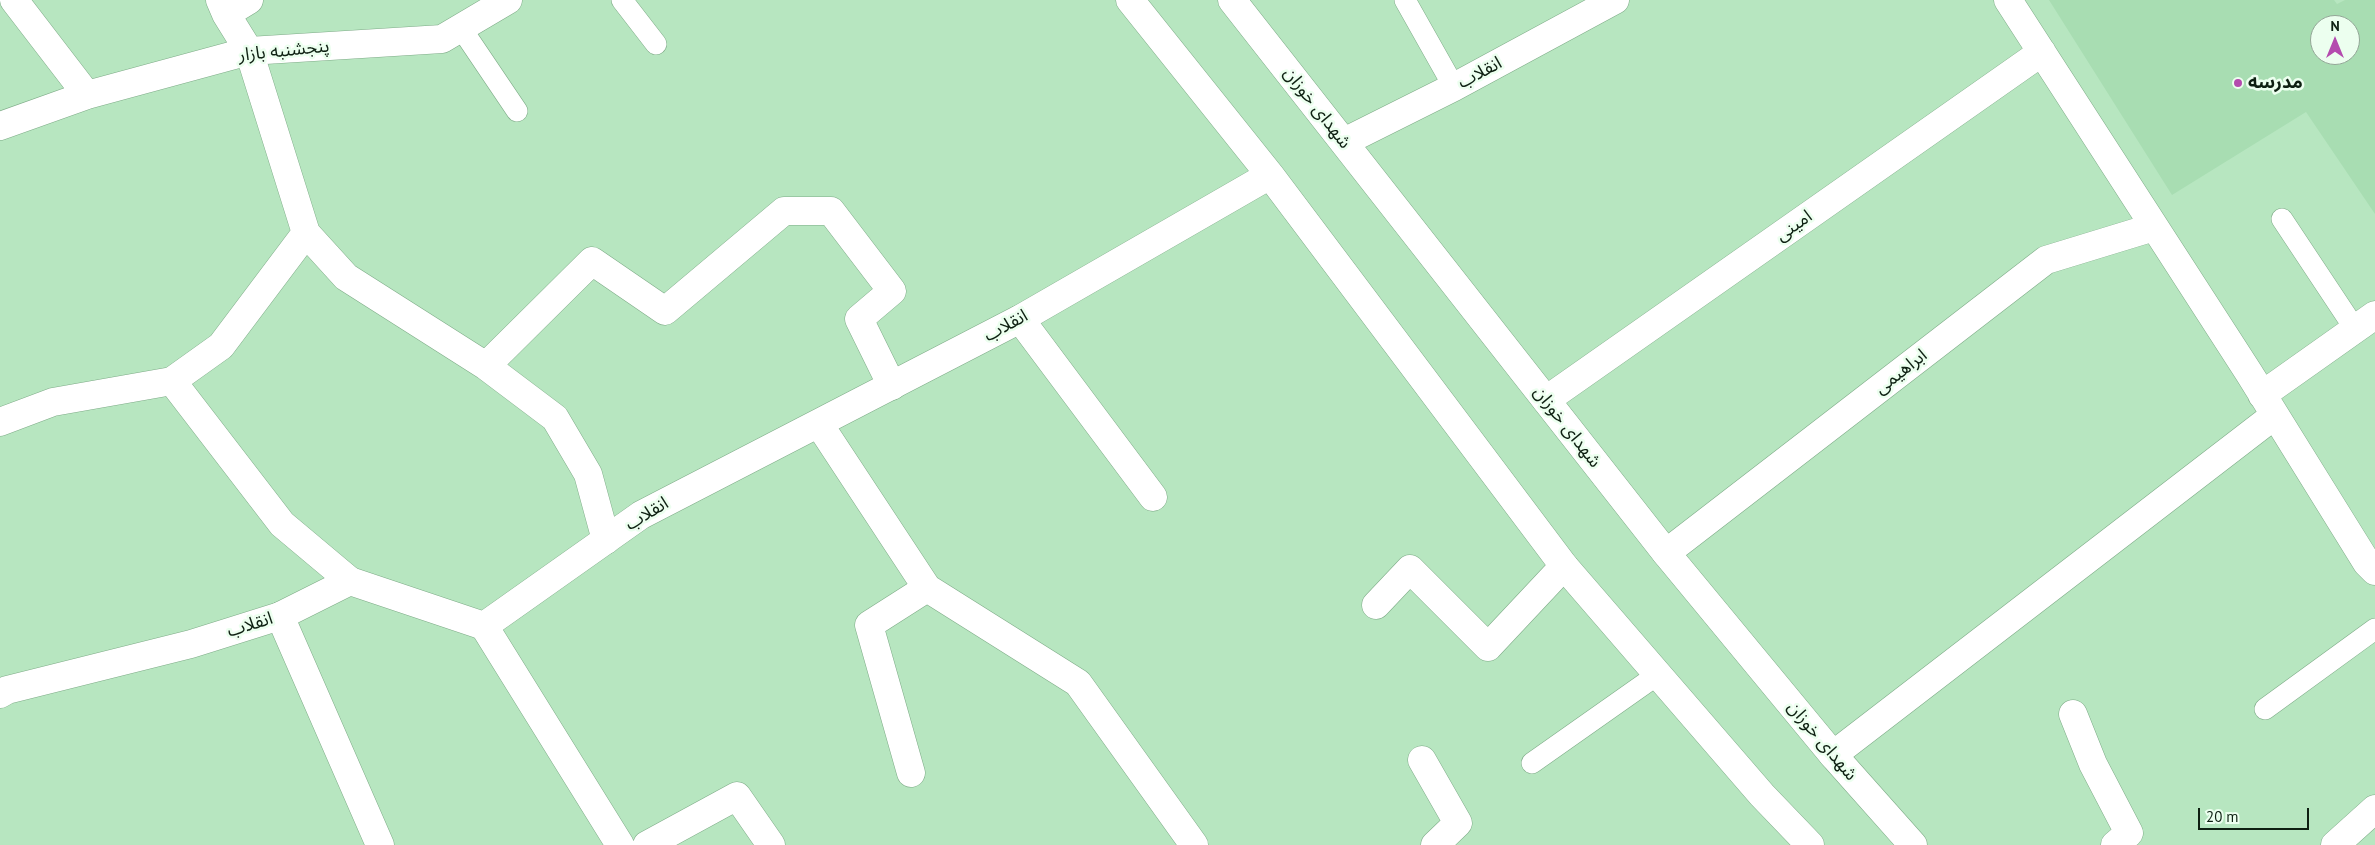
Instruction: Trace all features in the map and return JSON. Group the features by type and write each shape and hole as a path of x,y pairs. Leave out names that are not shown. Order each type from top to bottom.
{"street":[{"path":"14,0 86,95"},
{"path":"249,0 223,7 249,51 306,233 346,277 486,366 555,418 588,474 606,540"},
{"name":"پنجشنبه بازار","path":"0,126 86,95 249,51 442,39 508,0"},
{"path":"1130,0 1270,175 1564,566 1762,795 1810,845"},
{"name":"شهدای خوزان","path":"1232,0 1666,553 1833,755 1913,845"},
{"path":"2008,0 2269,405 2367,563 2375,571"},
{"name":"انقلاب","path":"1344,142 1454,87 1597,4"},
{"name":"امینی","path":"1546,400 2042,52"},
{"name":"انقلاب","path":"484,626 641,515 1020,319 1270,175"},
{"path":"486,366 592,261 664,311 784,211 831,211 892,291 859,319 892,386"},
{"name":"ابراهیمی","path":"1666,553 2046,260 2154,227"},
{"path":"0,422 53,402 172,381 220,346 306,233"},
{"path":"1020,319 1153,497"},
{"path":"1833,755 2269,405 2365,322"},
{"path":"172,381 282,524 350,581 484,626 620,845"},
{"path":"819,424 927,588 1078,683 1194,845"},
{"path":"1376,605 1410,569 1488,647 1564,566"},
{"name":"انقلاب","path":"0,694 7,690 192,644 280,616 350,581"},
{"path":"911,773 869,625 927,588"},
{"path":"280,616 380,845"},
{"path":"2073,714 2092,764 2129,833 2115,845"},
{"path":"1422,760 1458,823 1434,845"},
{"path":"647,845 737,796 770,845"},
{"path":"2335,845 2375,809"}],"lane":[{"path":"622,0 656,44"},
{"path":"1405,0 1454,87"},
{"path":"462,28 516,110"},
{"path":"2282,219 2365,322"},
{"path":"2266,709 2375,629"},
{"path":"1532,763 1657,675"}],"shaded area":[{"name":"مدرسه","path":"2049,0 2334,0 2337,4 2345,0 2375,0 2375,214 2306,112 2172,195"}],"place":[{"name":"مدرسه","path":"2238,83"}]}
